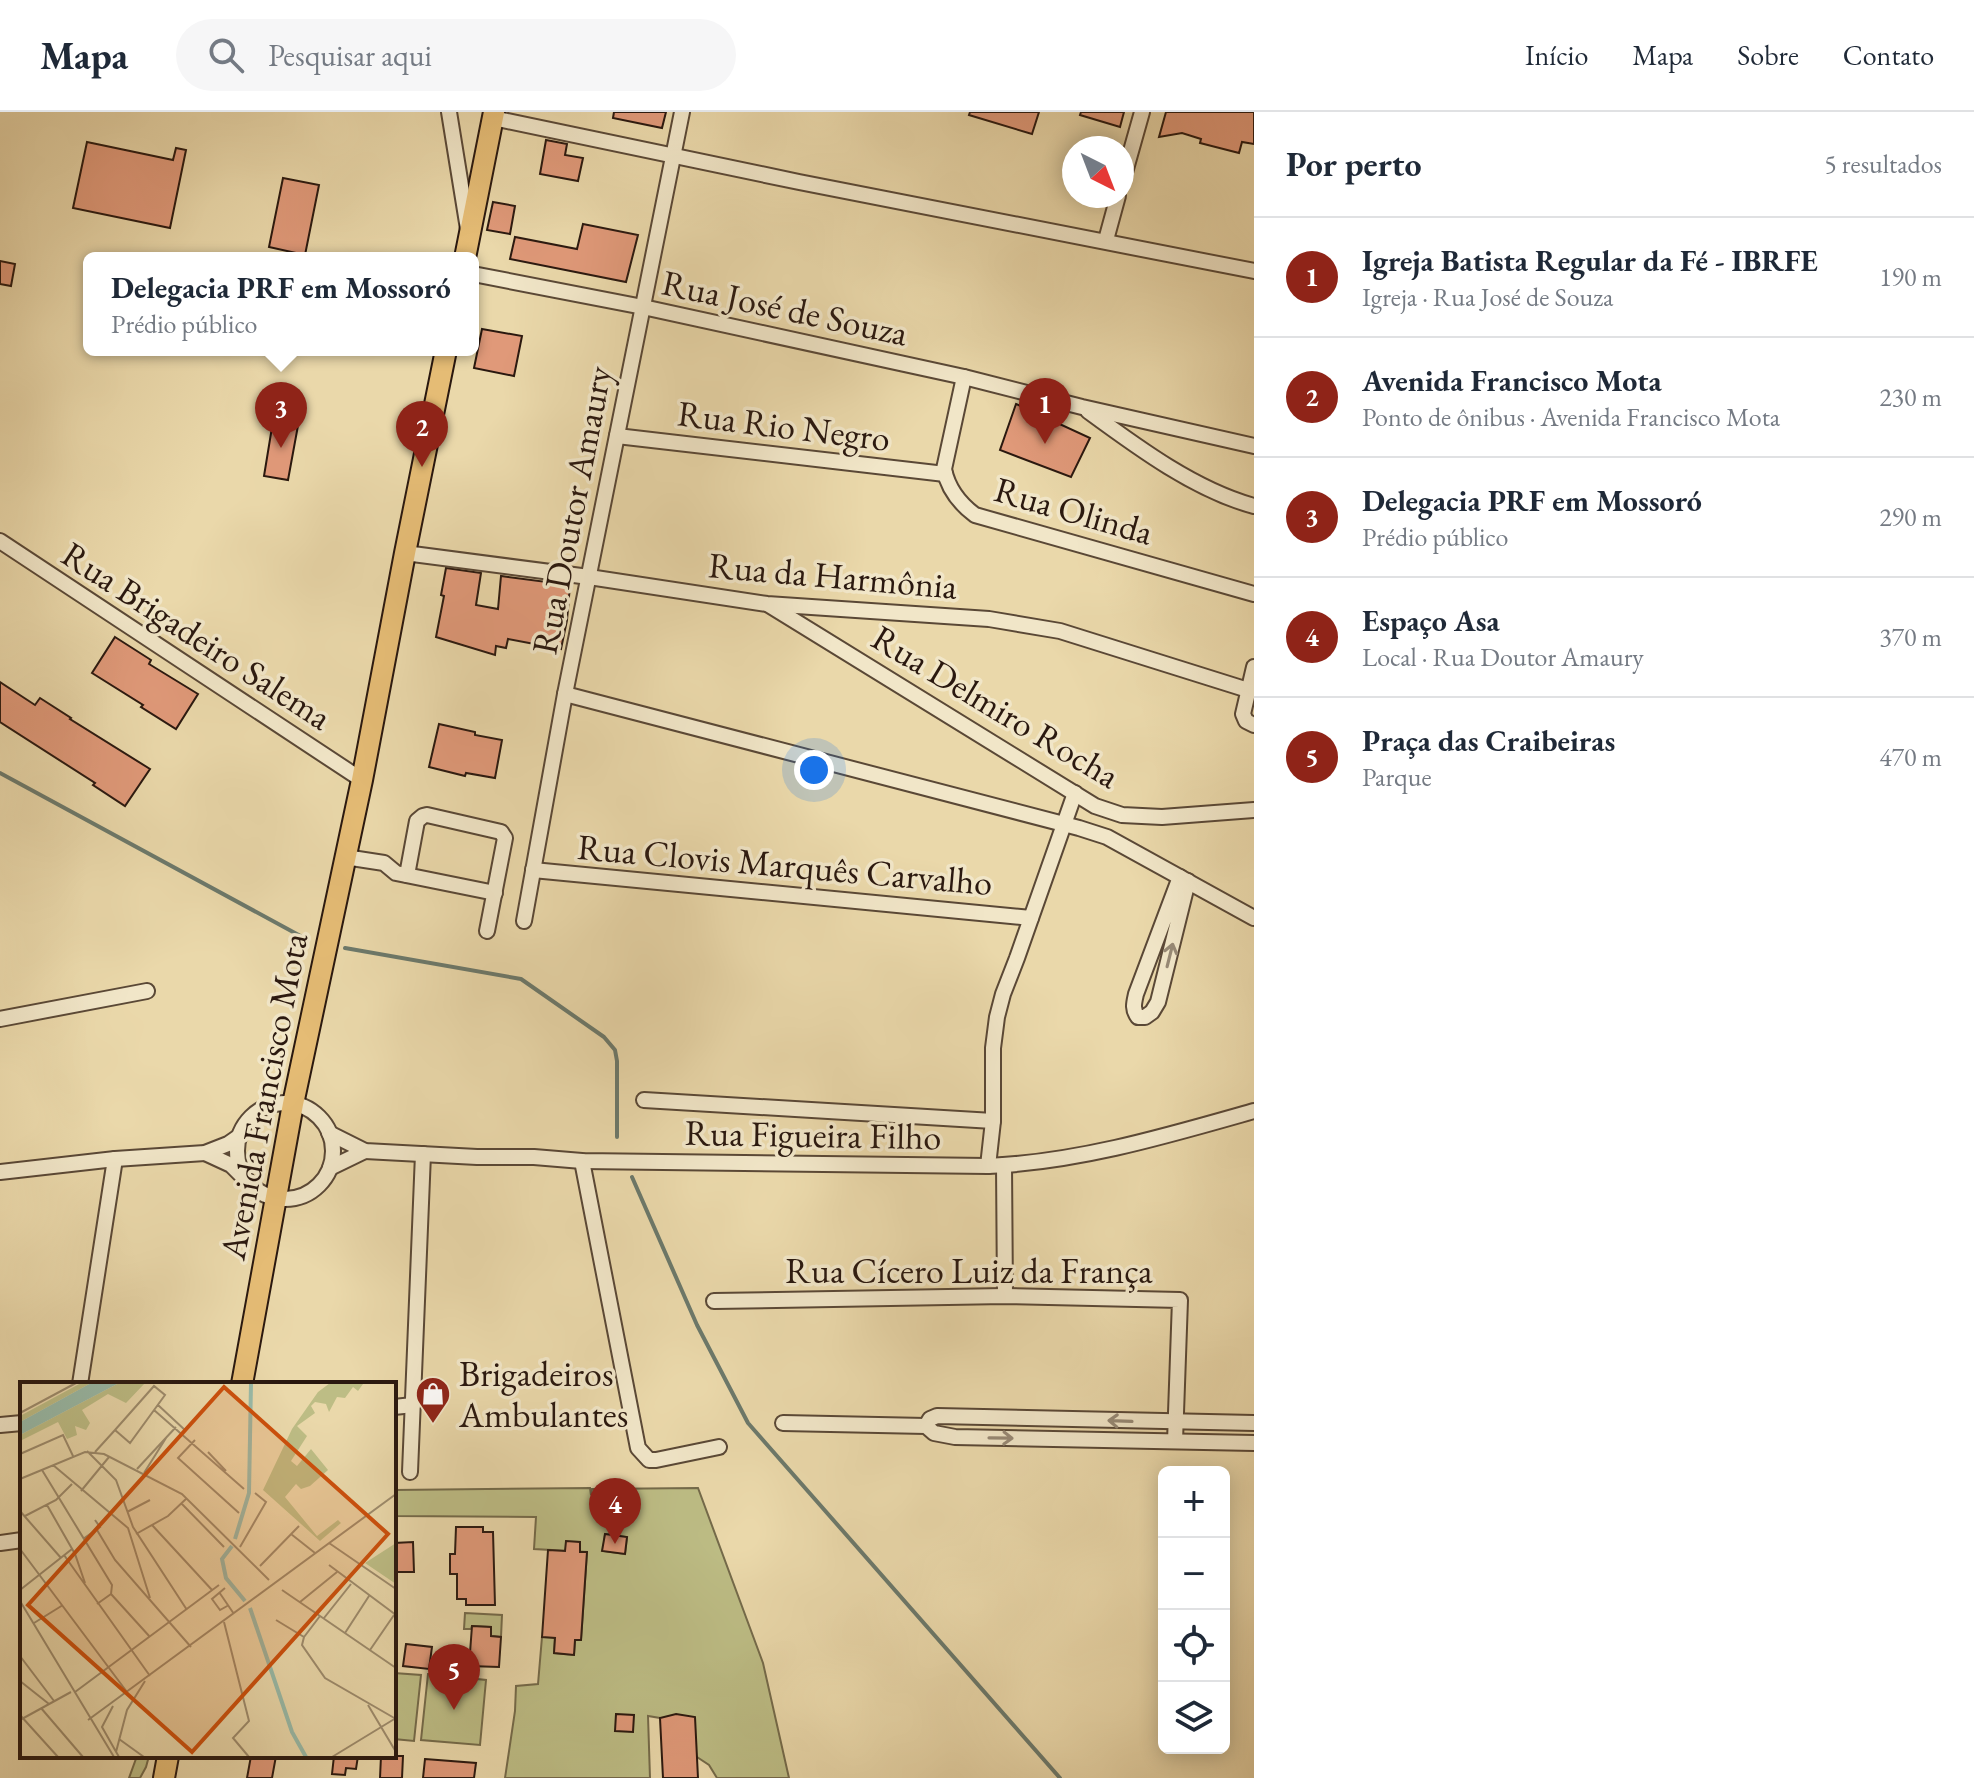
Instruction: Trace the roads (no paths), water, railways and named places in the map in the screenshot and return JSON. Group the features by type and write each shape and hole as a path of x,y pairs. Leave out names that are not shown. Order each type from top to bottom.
{"main road":[{"path":"466,252 493,115"},
{"name":"Avenida Francisco Mota","path":"242,1382 293,1104 362,780 445,356"},
{"path":"164,1778 168,1758"}],"street":[{"path":"449,112 469,237"},
{"name":"Rua Doutor Amaury","path":"524,921 565,694 682,112"},
{"path":"1134,140 1142,112"},
{"path":"493,115 799,182 1254,271"},
{"path":"1106,240 1115,208"},
{"name":"Rua José de Souza","path":"479,275 643,307 964,377 1254,446"},
{"name":"Rua Olinda","path":"964,377 944,469 947,484 975,515 1254,594"},
{"name":"Rua José de Souza","path":"1082,407 1185,477 1254,506"},
{"name":"Rua Rio Negro","path":"617,436 945,474"},
{"name":"Rua Brigadeiro Salema","path":"0,541 362,780"},
{"name":"Rua da Harmônia","path":"405,553 767,604 989,619 1060,631 1248,690"},
{"name":"Rua Delmiro Rocha","path":"767,604 1095,806 1122,815 1162,817 1254,810"},
{"path":"1254,667 1243,714 1246,721 1254,725"},
{"path":"565,694 1107,837 1254,918"},
{"path":"988,1166 997,1017 1075,793"},
{"path":"407,875 417,821 423,816 501,832 505,838 487,931"},
{"path":"384,863 400,854 410,857"},
{"path":"345,857 384,863 396,873 495,893"},
{"name":"Rua Clovis Marquês Carvalho","path":"533,870 1031,918"},
{"path":"1184,879 1158,1002 1152,1012 1138,1017 1133,1006 1136,994 1184,879"},
{"path":"0,1019 147,991"},
{"name":"Rua Figueira Filho","path":"644,1100 993,1121"},
{"path":"243,1177 236,1151 244,1124 266,1107 279,1103 293,1104"},
{"name":"Rua Figueira Filho","path":"293,1104 315,1114 329,1133 365,1151 582,1161 988,1166 1026,1164 1104,1151 1254,1111"},
{"path":"205,1153 231,1165 263,1195 290,1200 315,1189 324,1179 333,1156 329,1133"},
{"path":"0,1172 205,1153 238,1137"},
{"name":"Rua Figueira Filho","path":"330,1168 365,1151"},
{"path":"410,1472 423,1154"},
{"path":"80,1382 115,1159"},
{"path":"582,1161 638,1448 649,1460 656,1460 719,1447"},
{"path":"1004,1165 1005,1296"},
{"name":"Rua Cícero Luiz da França","path":"714,1301 1005,1296 1180,1300 1175,1441"},
{"path":"396,1407 413,1405"},
{"path":"926,1426 930,1419 937,1416 1254,1423"},
{"path":"0,1425 20,1423"},
{"path":"783,1423 926,1426 934,1433 955,1437 1254,1443"},
{"path":"0,1543 20,1540"}],"waterway":[{"path":"0,773 306,939"},
{"path":"345,948 521,979 604,1037 615,1050 617,1137"},
{"path":"632,1177 697,1325 748,1423 1060,1778"}],"place":[{"name":"Igreja Batista Regular da Fé - IBRFE","path":"1045,444"},
{"name":"Delegacia PRF em Mossoró","path":"281,448"},
{"name":"Avenida Francisco Mota","path":"422,467"},
{"name":"Brigadeiros Ambulantes","path":"433,1425"},
{"name":"Espaço Asa","path":"615,1544"},
{"name":"Praça das Craibeiras","path":"454,1710"}]}
